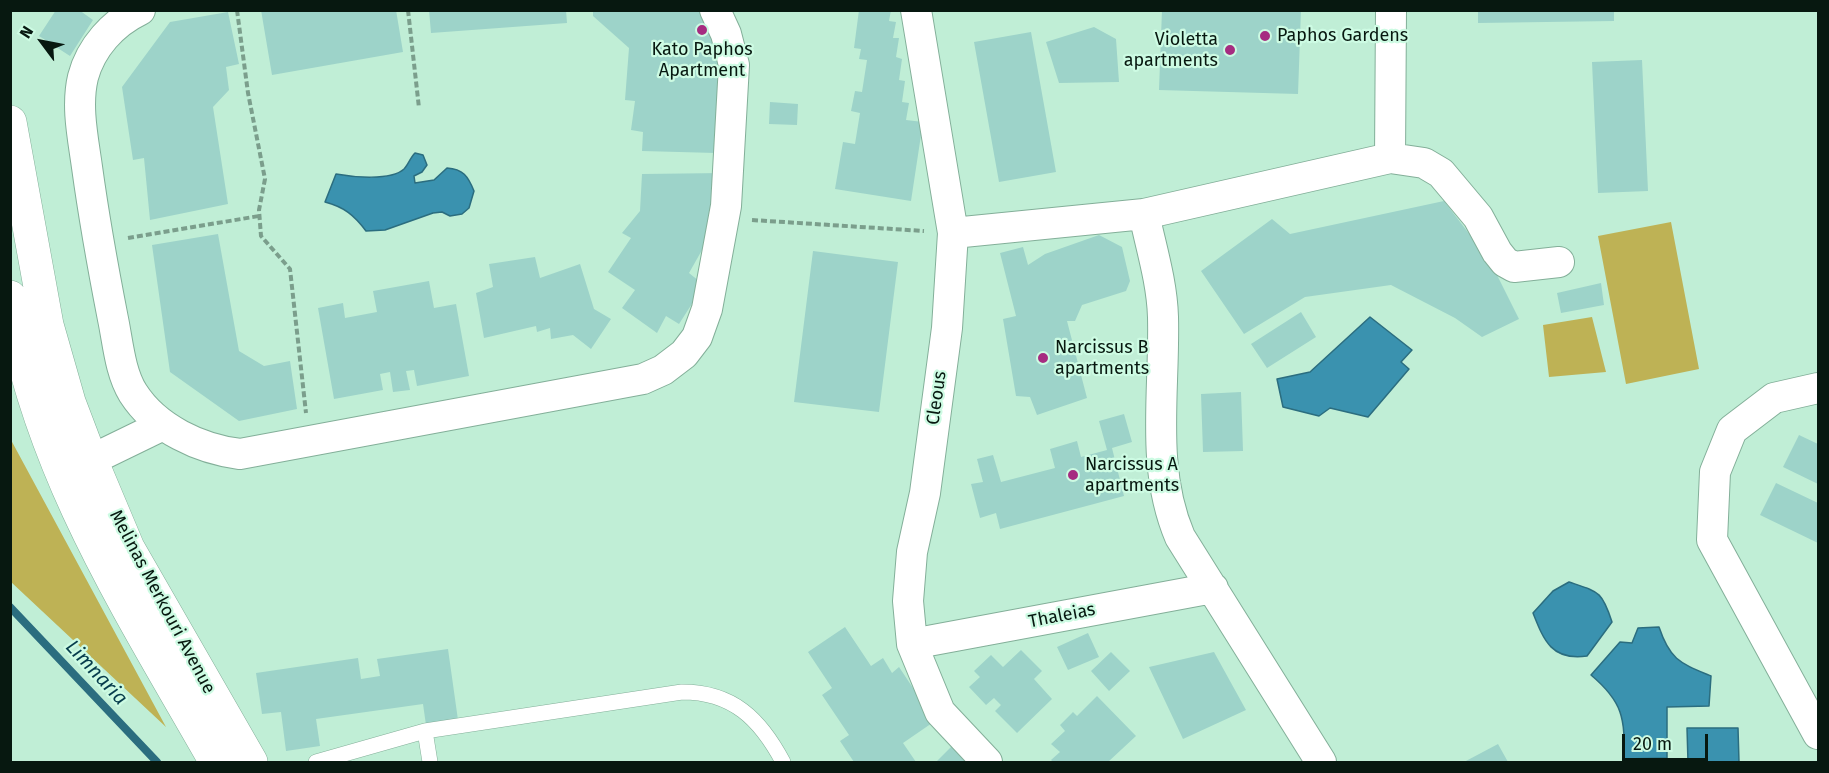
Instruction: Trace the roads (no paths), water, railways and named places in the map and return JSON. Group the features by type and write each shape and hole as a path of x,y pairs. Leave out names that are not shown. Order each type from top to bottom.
{"main road":[{"name":"Melinas Merkouri Avenue","path":"10,122 47,325 69,402 128,548 250,762"},
{"name":"Melinas Merkouri Avenue","path":"10,297 27,381 57,467 100,557 216,762"}],"street":[{"path":"140,10 126,17 108,32 92,55 83,77 80,116 98,243 126,378 139,401 163,425 206,447 240,454 643,379 663,370 684,354 697,337 706,309 724,218 734,65 726,34 715,10"},
{"name":"Cleous","path":"916,10 953,233 947,328 924,493 912,552 908,601 912,644 940,712 987,762"},
{"path":"1390,158 1391,10"},
{"path":"953,233 1144,213 1390,158 1424,163 1441,173 1478,217 1505,262 1514,267 1559,262"},
{"path":"1144,213 1163,316 1161,454 1164,487 1170,515 1180,537 1321,762"},
{"path":"1818,388 1774,398 1732,430 1715,472 1712,540 1818,734"},
{"path":"91,460 163,425"},
{"name":"Thaleias","path":"912,644 1212,588"}],"lane":[{"path":"316,762 424,731 682,692 705,692 739,707 766,732 783,762"},
{"path":"424,731 430,762"}],"water":[{"path":"415,153 423,155 427,165 422,172 414,176 415,183 434,180 447,168 457,170 467,177 474,191 469,208 462,214 450,216 442,212 433,213 385,230 366,231 348,212 325,202 336,174 381,177 398,173 404,169"},
{"path":"1370,317 1412,350 1401,362 1409,369 1368,417 1330,408 1319,416 1283,407 1277,379 1310,372"},
{"path":"1569,582 1598,594 1612,622 1587,656 1575,657 1557,652 1541,632 1533,613 1553,591"},
{"path":"1659,627 1672,654 1691,668 1711,676 1709,706 1667,707 1667,758 1624,759 1624,732 1620,712 1610,694 1591,675 1620,642 1632,643 1638,628"},
{"path":"1687,728 1738,728 1739,762 1688,762"}],"waterway":[{"name":"Limnaria","path":"10,607 157,762"}],"place":[{"name":"Kato Paphos Apartment","path":"702,30"},
{"name":"Paphos Gardens","path":"1265,36"},
{"name":"Violetta apartments","path":"1230,50"},
{"name":"Narcissus B apartments","path":"1043,358"},
{"name":"Narcissus A apartments","path":"1073,475"}]}
